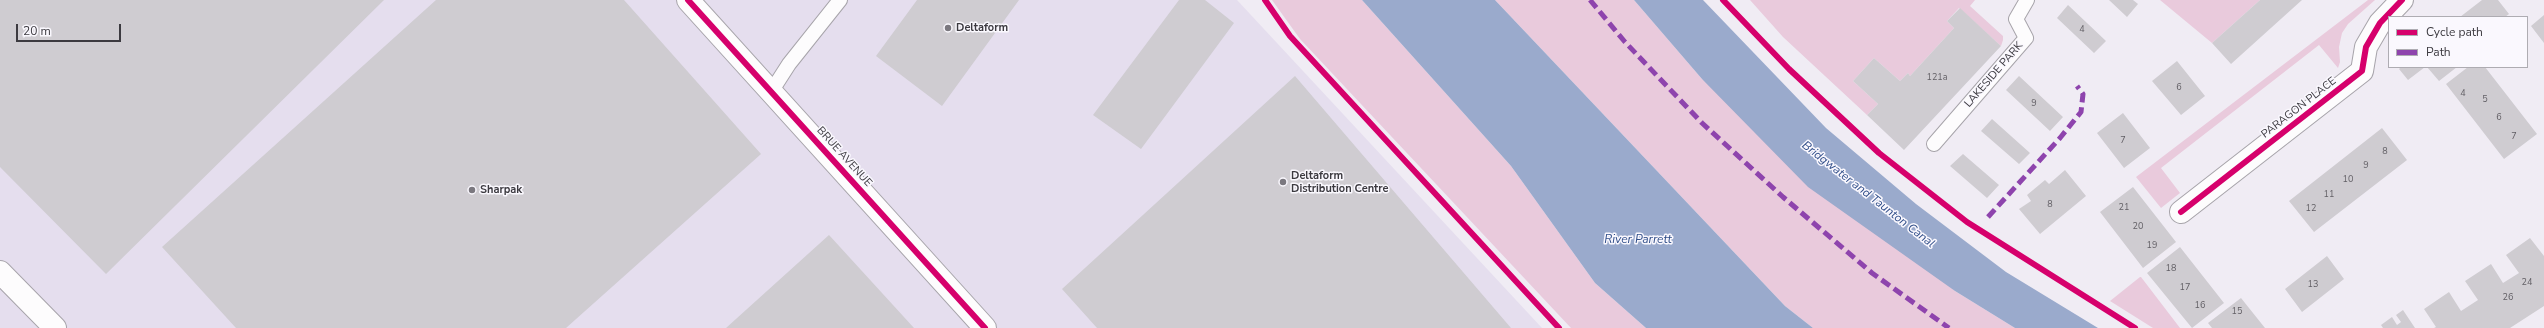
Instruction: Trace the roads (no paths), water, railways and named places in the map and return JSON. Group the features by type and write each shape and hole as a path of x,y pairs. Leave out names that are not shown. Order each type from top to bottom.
{"street":[{"name":"BRUE AVENUE","path":"688,0 985,328"},
{"name":"PARAGON PLACE","path":"2182,212 2362,71 2366,47 2380,23 2402,0"},
{"path":"0,272 55,328"}],"lane":[{"path":"770,92 840,0"},
{"name":"LAKESIDE PARK","path":"1934,144 2026,38 2016,19 2027,0"}],"water":[{"name":"River Parrett","path":"1362,0 1495,0 1785,306 1813,328 1646,328 1595,283 1511,166"},
{"name":"Bridgwater and Taunton Canal","path":"1634,0 1703,0 1826,128 1916,204 2006,272 2098,328 2015,328 1955,291 1808,187 1702,79"}],"place":[{"name":"Deltaform","path":"948,28"},
{"name":"Deltaform Distribution Centre","path":"1283,182"},
{"name":"Sharpak","path":"472,190"}]}
